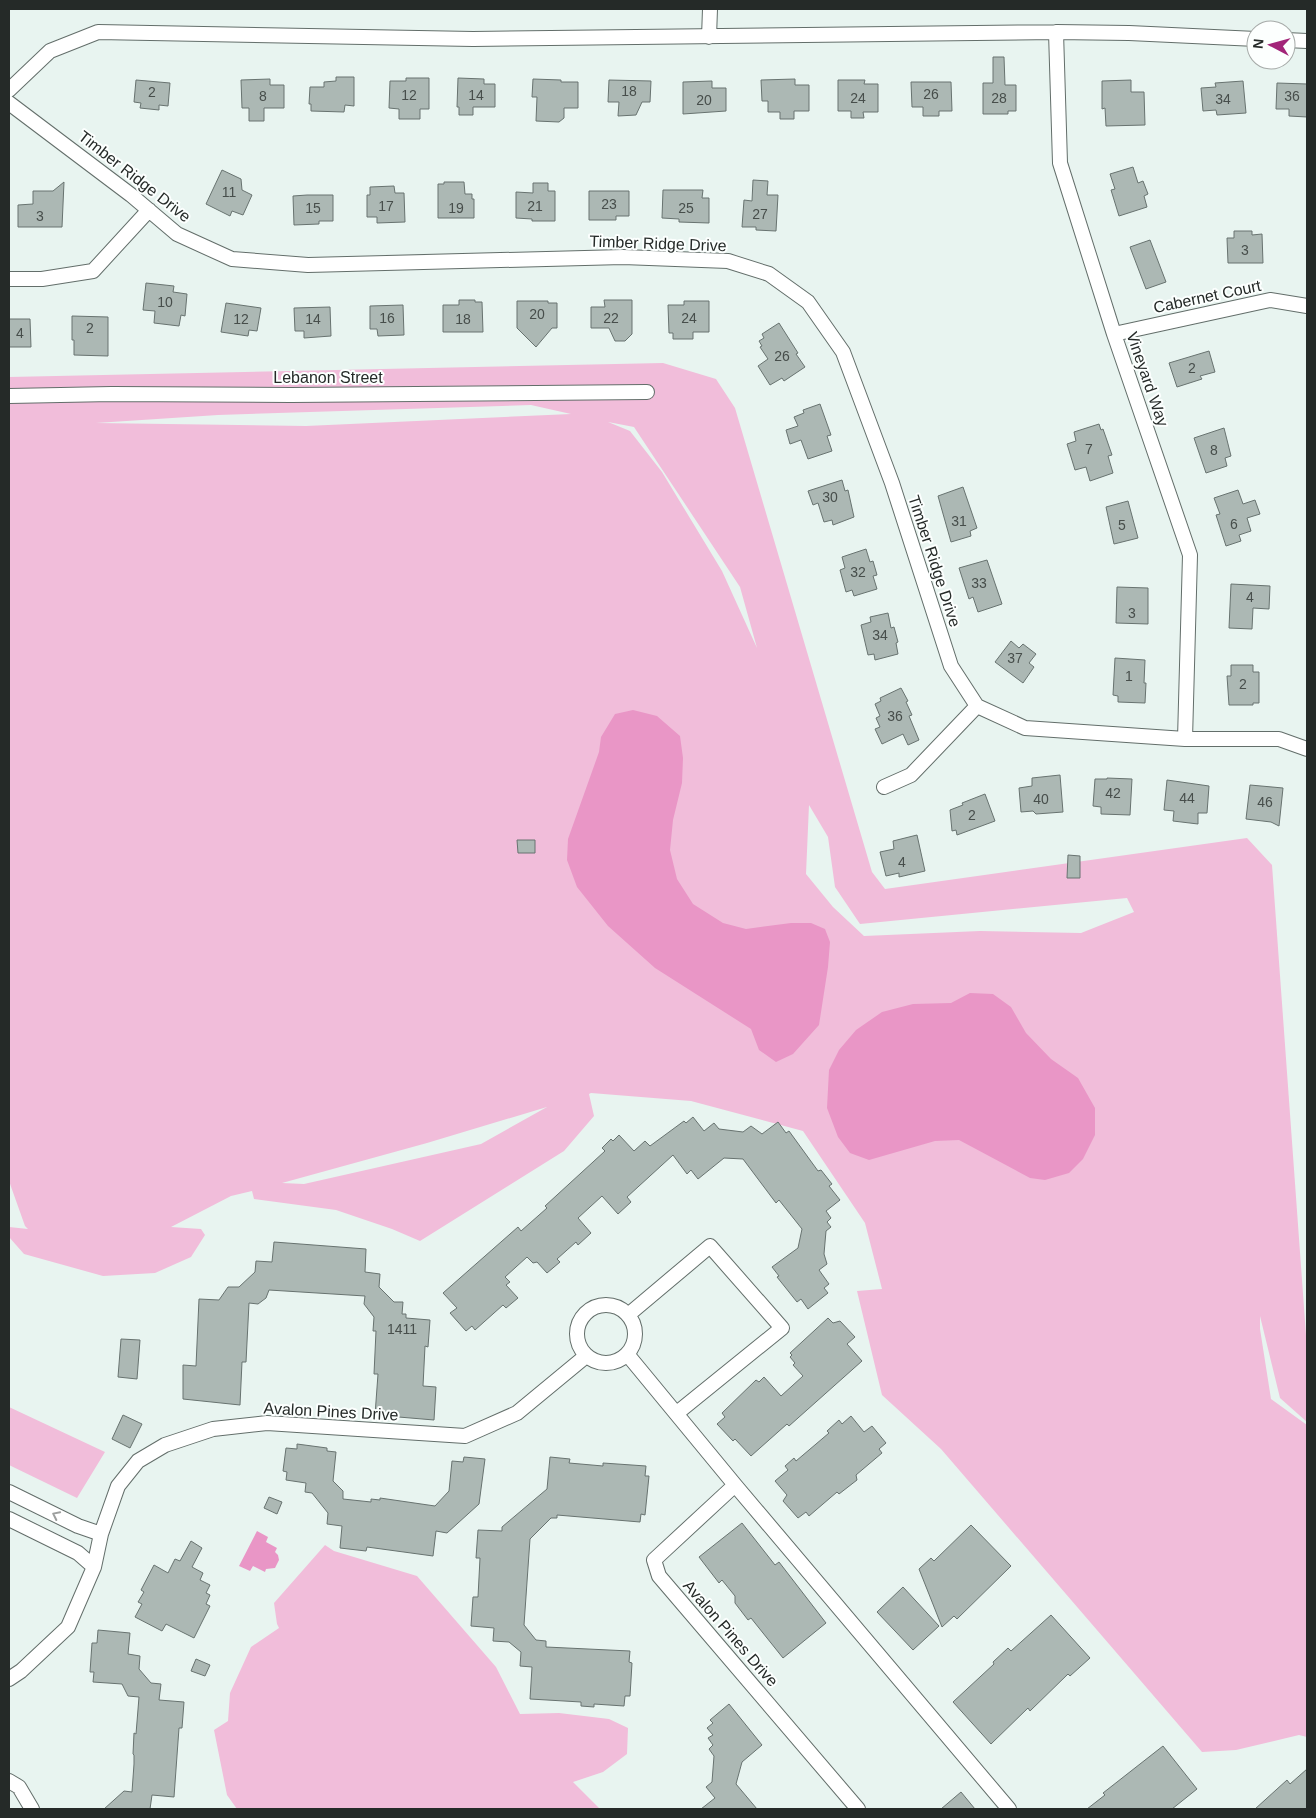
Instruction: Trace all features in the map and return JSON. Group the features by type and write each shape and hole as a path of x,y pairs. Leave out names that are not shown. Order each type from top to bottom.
{"street":[{"path":"709,37 710,9"},
{"path":"9,90 50,51 98,32 473,39 1056,32 1130,33 1246,39"},
{"name":"Vineyard Way","path":"1056,32 1060,164 1114,334 1190,555 1185,739"},
{"name":"Timber Ridge Drive","path":"9,102 149,210 177,234 232,259 308,265 623,257 728,262 769,274 808,302 843,352 892,483 951,666 976,706"},
{"path":"9,280 42,278 93,271 149,210"},
{"name":"Cabernet Court","path":"1114,334 1270,300 1307,306"},
{"name":"Lebanon Street","path":"9,396 112,394 292,396 647,392"},
{"path":"884,787 911,775 976,706 1025,728 1185,739 1279,739 1307,750"},
{"path":"628,1315 710,1246 782,1328 677,1413"},
{"path":"603,1305 621,1309 628,1315 635,1331 635,1339 628,1354 612,1363 603,1363 586,1356 581,1348 577,1330 580,1321 586,1313 603,1305"},
{"path":"628,1354 735,1485 1009,1809"},
{"name":"Avalon Pines Drive","path":"9,1679 68,1628 94,1567 101,1534 118,1486 138,1460 164,1445 213,1429 267,1423 465,1436 517,1413 586,1356"},
{"name":"Avalon Pines Drive","path":"735,1485 654,1560 659,1576 858,1809"},
{"path":"9,1492 78,1526 101,1534"},
{"path":"9,1519 78,1553 94,1567"},
{"path":"9,1781 19,1787 32,1809"}],"shaded area":[{"path":"663,363 716,379 735,408 872,872 885,889 1247,838 1272,865 1307,1349 1307,1422 1280,1398 1260,1316 1260,1329 1271,1399 1307,1425 1307,1737 1299,1735 1236,1750 1202,1752 941,1449 882,1395 857,1291 882,1289 865,1223 803,1131 691,1101 591,1093 589,1094 594,1116 564,1151 420,1241 392,1229 336,1210 254,1199 252,1191 231,1196 171,1227 201,1229 205,1235 191,1257 155,1273 103,1276 24,1254 9,1237 9,1227 28,1229 25,1226 9,1181 9,377","holes":["531,405 571,414 306,426 96,423 218,415","608,422 634,427 740,587 757,648 722,571 662,472 630,431","809,805 828,837 835,887 860,924 1127,898 1134,912 1081,933 980,931 864,936 833,907 806,874","547,1107 481,1144 304,1184 282,1183 427,1143"]},
{"path":"633,710 657,716 680,736 683,758 682,783 673,820 670,850 677,879 693,904 723,923 746,929 791,923 811,923 825,929 830,942 819,1025 793,1054 776,1062 759,1050 751,1029 655,968 608,926 577,887 567,860 568,839 599,752 601,737 615,714"},
{"path":"970,993 993,994 1011,1007 1026,1033 1051,1059 1078,1078 1095,1108 1095,1135 1083,1159 1069,1173 1045,1180 1030,1178 959,1140 935,1141 869,1160 850,1153 838,1137 827,1108 829,1070 839,1050 856,1030 882,1012 913,1004 951,1003"},
{"path":"9,1407 105,1452 77,1498 9,1465"},
{"path":"257,1531 268,1537 266,1542 277,1548 275,1552 279,1560 275,1568 266,1569 265,1572 253,1566 250,1571 239,1566"},
{"path":"325,1545 334,1551 417,1576 496,1667 520,1714 559,1713 609,1719 628,1728 627,1754 603,1772 573,1782 600,1809 237,1809 227,1795 214,1730 228,1721 230,1693 251,1647 279,1628 274,1603"}],"building":[{"path":"993,57 1004,57 1005,85 1016,85 1016,111 1008,111 1008,114 983,114 983,83 993,83"},
{"path":"336,77 354,77 354,106 345,105 344,112 311,111 311,104 309,104 310,87 324,87 324,82 336,81"},
{"path":"406,78 429,78 429,109 420,109 420,119 399,119 399,109 389,108 390,81 406,81"},
{"path":"458,78 484,79 484,84 495,84 495,107 473,107 473,115 459,115 459,107 457,107"},
{"path":"270,79 270,85 284,85 284,108 264,108 264,121 249,121 249,108 242,108 241,80"},
{"path":"533,79 578,82 578,108 564,108 564,118 559,122 536,121 537,97 532,97"},
{"path":"795,79 795,85 809,85 809,111 794,111 794,119 780,119 780,112 768,112 768,101 762,101 761,80"},
{"path":"136,80 170,83 168,106 159,105 159,110 140,108 141,103 134,102"},
{"path":"609,80 651,81 650,102 642,102 636,115 618,116 619,102 608,102"},
{"path":"838,80 865,80 864,84 878,84 878,112 863,112 864,118 851,118 851,111 838,111"},
{"path":"1131,80 1131,92 1144,92 1145,125 1106,126 1105,108 1102,109 1102,81"},
{"path":"712,81 712,88 726,88 726,111 683,114 683,82"},
{"path":"1243,81 1246,113 1217,115 1216,110 1203,111 1201,88 1216,87 1215,83"},
{"path":"911,82 951,82 952,111 939,111 939,116 923,116 923,107 912,107"},
{"path":"1277,83 1307,84 1307,117 1289,116 1289,109 1276,109"},
{"path":"1133,167 1138,183 1143,181 1148,194 1144,196 1147,207 1119,216 1111,190 1115,189 1110,174"},
{"path":"222,170 241,179 242,190 252,195 243,215 232,211 230,216 206,204"},
{"path":"753,180 768,181 767,195 778,195 776,231 756,230 756,227 742,227 744,200 752,201"},
{"path":"64,182 62,227 18,227 18,205 33,204 33,191 53,191"},
{"path":"444,182 464,182 465,194 472,194 472,199 474,199 474,218 438,218 438,184 444,184"},
{"path":"533,183 548,183 548,191 555,191 555,221 532,221 532,219 516,218 516,192 533,193"},
{"path":"394,186 395,193 404,193 405,222 377,223 377,217 367,217 367,195 370,195 370,187"},
{"path":"663,190 703,190 702,198 709,198 709,223 679,222 679,219 662,218"},
{"path":"589,191 629,191 629,216 616,216 616,220 589,220"},
{"path":"333,195 333,221 319,221 319,224 294,225 293,196"},
{"path":"1234,231 1252,231 1252,235 1262,234 1263,263 1228,263 1227,238 1234,238"},
{"path":"1150,240 1166,282 1146,289 1130,247"},
{"path":"146,283 174,286 173,292 187,294 185,316 181,315 179,326 154,323 155,311 143,310"},
{"path":"459,300 482,302 483,332 443,332 443,305 459,305"},
{"path":"604,300 632,300 632,334 625,341 615,341 609,328 591,328 591,307 605,307"},
{"path":"517,301 548,301 548,303 557,303 557,328 552,328 536,347 517,328"},
{"path":"684,301 709,301 709,332 693,332 693,339 673,339 673,333 669,333 668,305 684,305"},
{"path":"226,303 261,308 257,331 249,330 248,336 221,332"},
{"path":"403,305 404,335 378,336 377,329 370,329 370,306"},
{"path":"330,307 331,336 304,338 304,331 295,331 294,308"},
{"path":"72,316 108,317 108,356 74,355"},
{"path":"9,319 30,319 31,347 9,347"},
{"path":"779,323 805,367 784,381 782,378 770,385 758,366 768,359 760,347 762,346 759,341 764,338 762,334"},
{"path":"1209,351 1215,372 1200,376 1202,379 1177,387 1169,363"},
{"path":"820,404 831,435 827,436 832,451 808,459 801,440 790,444 786,430 798,426 794,417 804,413 803,410"},
{"path":"1099,424 1101,430 1103,429 1112,455 1108,456 1113,473 1090,481 1086,467 1075,470 1067,444 1076,441 1074,432"},
{"path":"1224,428 1231,456 1225,458 1227,466 1206,473 1194,438"},
{"path":"842,480 845,491 848,490 854,517 833,525 832,520 824,522 818,503 813,505 808,491"},
{"path":"963,487 977,528 970,531 971,536 951,542 938,496"},
{"path":"1238,490 1243,504 1255,500 1260,514 1247,518 1251,531 1239,535 1241,541 1226,546 1216,515 1220,514 1214,498"},
{"path":"1128,501 1138,538 1114,544 1106,507"},
{"path":"866,549 870,562 873,561 877,575 873,576 877,589 854,596 852,590 846,592 840,570 845,568 842,557"},
{"path":"987,560 1002,604 978,612 973,597 969,599 959,568"},
{"path":"1231,584 1270,586 1269,609 1253,608 1252,629 1229,628"},
{"path":"1117,587 1148,588 1148,624 1116,623"},
{"path":"888,613 891,628 894,627 898,642 896,643 898,654 875,660 874,654 868,655 861,625 871,622 870,617"},
{"path":"1011,641 1019,648 1023,644 1036,654 1029,663 1034,667 1023,683 995,662"},
{"path":"1115,658 1145,660 1145,703 1118,702 1118,696 1113,695"},
{"path":"1231,665 1253,665 1253,672 1259,672 1259,703 1253,703 1253,705 1229,705 1227,676 1231,676"},
{"path":"901,688 908,701 906,702 912,715 909,716 919,740 908,745 903,734 882,744 875,729 880,727 876,718 880,716 875,704 881,701 880,698"},
{"path":"1060,775 1063,812 1036,814 1033,811 1021,812 1019,788 1032,786 1032,778"},
{"path":"1095,779 1132,779 1130,815 1101,814 1101,807 1093,806"},
{"path":"1167,780 1209,786 1207,813 1198,813 1198,824 1173,821 1174,811 1164,810"},
{"path":"1250,785 1283,788 1279,826 1271,822 1246,819"},
{"path":"985,794 995,821 957,835 956,830 952,831 950,810"},
{"path":"917,835 925,871 899,877 899,873 886,876 880,852 894,849 893,841"},
{"path":"517,840 535,840 535,853 518,853"},
{"path":"1068,855 1080,856 1080,878 1067,878"},
{"path":"693,1117 704,1131 714,1123 719,1129 743,1132 751,1126 762,1134 778,1122 786,1133 789,1131 818,1171 821,1170 832,1184 829,1186 840,1200 826,1211 831,1218 827,1222 831,1227 826,1231 824,1254 827,1264 819,1270 829,1284 824,1288 828,1293 808,1309 801,1299 797,1302 777,1277 779,1276 772,1267 798,1248 802,1229 779,1200 776,1203 743,1159 724,1158 698,1179 691,1170 687,1174 673,1155 627,1197 631,1202 618,1214 602,1196 578,1218 591,1233 578,1245 576,1242 557,1259 560,1262 547,1273 537,1262 533,1263 527,1257 505,1277 510,1282 506,1285 518,1298 506,1308 503,1305 475,1330 472,1326 466,1331 450,1313 457,1308 443,1293 518,1227 521,1231 547,1208 545,1206 605,1151 602,1148 611,1139 613,1141 619,1135 634,1151 645,1141 650,1146 684,1121 686,1123"},
{"path":"274,1242 366,1249 365,1272 380,1274 379,1287 394,1302 403,1302 402,1314 406,1314 406,1318 430,1320 428,1347 425,1346 423,1386 436,1387 434,1420 375,1415 378,1374 374,1374 376,1331 373,1331 374,1317 364,1304 365,1296 269,1290 266,1298 258,1304 249,1303 246,1362 242,1362 240,1405 183,1399 183,1365 196,1366 199,1299 219,1300 228,1287 239,1287 255,1272 256,1261 272,1262"},
{"path":"828,1318 833,1323 840,1321 855,1337 847,1344 862,1361 789,1426 787,1424 751,1456 717,1424 725,1417 722,1413 756,1380 759,1382 764,1377 781,1396 803,1376 793,1365 795,1363 790,1357 792,1355 790,1353"},
{"path":"121,1339 140,1340 137,1379 118,1377"},
{"path":"123,1415 142,1424 130,1448 112,1439"},
{"path":"851,1416 864,1432 872,1426 886,1443 879,1449 882,1453 856,1475 857,1480 839,1494 837,1492 809,1516 806,1512 798,1518 783,1501 787,1495 775,1481 788,1470 785,1466 794,1458 796,1461 829,1433 827,1431 839,1420 842,1424"},
{"path":"297,1444 327,1448 327,1451 336,1452 333,1481 343,1491 343,1499 371,1502 371,1499 380,1500 380,1498 435,1506 449,1491 452,1461 463,1462 464,1457 485,1459 479,1504 447,1533 436,1531 433,1556 367,1547 366,1551 340,1548 342,1526 327,1524 328,1513 312,1493 305,1492 306,1483 286,1480 287,1472 283,1471 286,1448 297,1449"},
{"path":"550,1457 570,1459 569,1463 603,1466 603,1463 646,1466 645,1476 649,1476 645,1515 641,1514 640,1522 557,1515 557,1518 551,1518 530,1539 524,1625 536,1640 546,1641 546,1647 630,1651 629,1662 632,1663 630,1696 625,1696 624,1706 594,1704 594,1707 581,1706 581,1702 530,1699 532,1667 520,1666 521,1652 509,1642 493,1641 494,1628 471,1626 473,1597 478,1597 480,1558 476,1558 478,1530 502,1531 502,1527 547,1489"},
{"path":"269,1497 282,1502 277,1514 264,1508"},
{"path":"742,1523 775,1565 779,1562 826,1623 783,1658 751,1618 748,1620 735,1603 735,1596 722,1580 719,1583 699,1557"},
{"path":"971,1525 1011,1566 957,1619 954,1616 942,1627 919,1569 931,1558 934,1561"},
{"path":"191,1541 202,1548 192,1567 203,1573 200,1580 210,1585 206,1593 210,1595 206,1604 210,1606 194,1638 166,1624 162,1631 135,1617 142,1604 138,1602 144,1592 141,1590 154,1565 168,1573 175,1559 180,1561"},
{"path":"903,1587 939,1626 913,1650 877,1612"},
{"path":"1051,1615 1090,1658 1070,1676 1068,1674 1030,1711 1028,1708 991,1744 953,1702 994,1664 993,1662 1008,1648 1011,1651"},
{"path":"98,1630 130,1633 128,1654 140,1656 139,1669 151,1683 161,1684 159,1700 184,1702 182,1728 179,1728 174,1797 152,1795 150,1809 104,1809 124,1791 132,1792 134,1733 136,1734 139,1697 128,1696 122,1684 93,1682 94,1672 90,1672 92,1643 97,1643"},
{"path":"196,1659 210,1665 205,1676 191,1671"},
{"path":"729,1704 762,1745 742,1762 736,1784 757,1809 701,1809 715,1798 706,1787 712,1782 714,1756 709,1749 713,1745 708,1738 713,1735 707,1728 713,1723 710,1720"},
{"path":"1163,1746 1197,1789 1172,1809 1087,1809 1105,1795 1103,1793"},
{"path":"1307,1769 1307,1809 1255,1809 1287,1780 1290,1784"},
{"path":"961,1792 975,1809 941,1809"}]}
